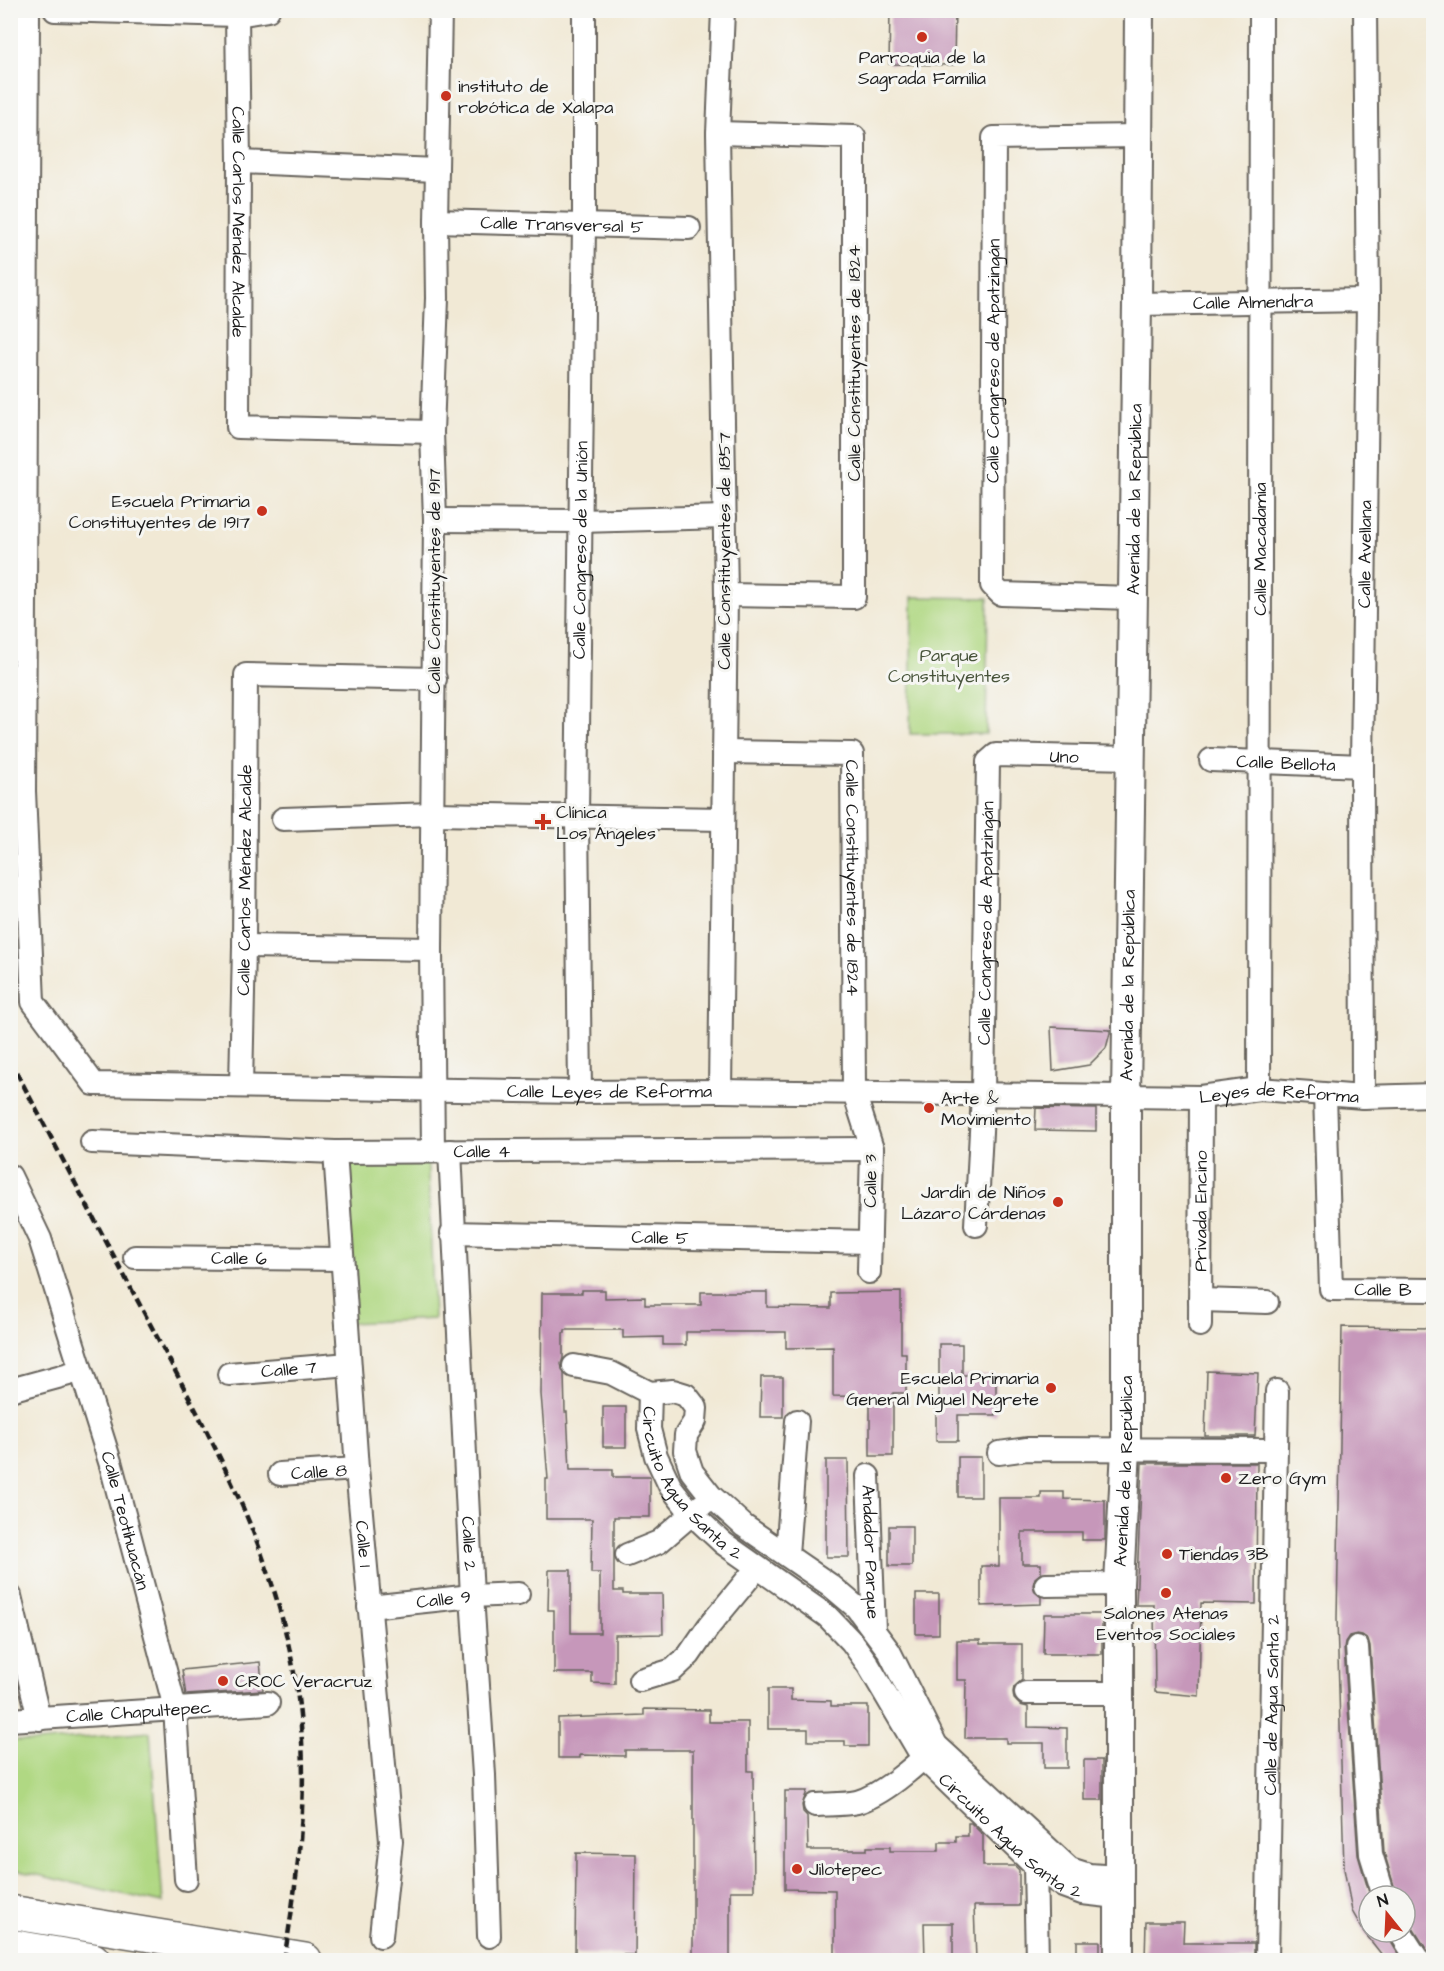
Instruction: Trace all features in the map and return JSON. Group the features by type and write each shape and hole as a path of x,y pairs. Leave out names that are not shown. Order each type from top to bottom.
{"highway":[{"path":"10,1912 305,1960"},
{"path":"10,1946 93,1960"}],"main road":[{"name":"Avenida de la República","path":"1119,1960 1119,1584 1126,1449 1126,1097 1139,10"}],"street":[{"name":"Calle Leyes de Reforma","path":"28,10 24,791 33,1002 94,1084 580,1092 854,1092 1126,1097"},
{"path":"55,10 237,15 268,10"},
{"name":"Calle Constituyentes de 1917","path":"440,10 436,221 437,298 432,432 435,520 435,678 431,949 433,1089 442,1151"},
{"name":"Calle Congreso de la Unión","path":"580,1092 577,816 584,224 584,10"},
{"name":"Calle Constituyentes de 1857","path":"720,1091 726,595 718,133 723,10"},
{"name":"Calle Macadamia","path":"1259,1089 1262,10"},
{"name":"Calle Avellana","path":"1364,1097 1362,766 1368,300 1365,10"},
{"name":"Calle Carlos Méndez Alcalde","path":"237,15 238,428 432,432"},
{"name":"Calle Constituyentes de 1824","path":"718,133 854,137 854,597 726,595"},
{"name":"Calle Congreso de Apatzingán","path":"1132,598 1001,594 992,585 994,138 1138,136"},
{"path":"239,162 437,170"},
{"name":"Calle Transversal 5","path":"436,221 689,228"},
{"name":"Calle Almendra","path":"1137,304 1368,300"},
{"path":"435,520 580,521 725,517"},
{"name":"Calle Carlos Méndez Alcalde","path":"241,1086 246,675 435,678"},
{"name":"Calle Constituyentes de 1824","path":"724,752 852,754 854,1092"},
{"name":"Calle Congreso de Apatzingán","path":"976,1225 983,1094 988,762 996,755"},
{"name":"Uno","path":"996,755 1131,758"},
{"name":"Calle Bellota","path":"1211,760 1259,760 1362,766"},
{"path":"283,819 433,814 723,819"},
{"path":"244,946 431,949"},
{"name":"Leyes de Reforma","path":"1126,1097 1201,1097 1259,1089 1364,1097 1434,1095"},
{"name":"Calle 3","path":"854,1092 872,1149 869,1272"},
{"name":"Calle B","path":"1325,1095 1331,1289 1434,1290"},
{"name":"Privada Encino","path":"1200,1325 1201,1097"},
{"name":"Calle 4","path":"92,1142 335,1152 872,1149"},
{"name":"Calle 2","path":"442,1151 452,1233 484,1775 489,1936"},
{"name":"Calle 1","path":"335,1152 357,1469 391,1840 381,1936"},
{"name":"Calle Teotihuacán","path":"10,1176 40,1239 111,1465 176,1708 186,1879"},
{"name":"Calle 5","path":"452,1233 870,1242"},
{"name":"Calle 6","path":"135,1257 342,1259"},
{"path":"1200,1300 1267,1302"},
{"name":"Calle 7","path":"229,1374 349,1364"},
{"path":"574,1366 611,1372 650,1393"},
{"path":"10,1390 80,1371"},
{"name":"Circuito Agua Santa 2","path":"1118,1887 1070,1869 930,1751 889,1651 874,1630 856,1607 830,1585 744,1526 711,1496 692,1472 685,1451 686,1435 695,1421 696,1408 686,1395 673,1391 650,1393 649,1429 656,1456 670,1486 692,1514 723,1543 826,1616 852,1642 930,1751 1035,1866 1062,1886 1082,1893 1118,1887"},
{"name":"Calle de Agua Santa 2","path":"1267,1960 1277,1391"},
{"path":"787,1555 797,1421"},
{"path":"999,1453 1027,1449 1275,1450"},
{"name":"Calle 8","path":"280,1474 357,1469"},
{"name":"Andador Parque","path":"868,1476 874,1630"},
{"path":"627,1554 659,1542 711,1496"},
{"path":"640,1680 673,1670 689,1655 709,1626 757,1568"},
{"path":"1046,1585 1119,1584"},
{"name":"Calle 9","path":"369,1607 472,1596 518,1594"},
{"path":"10,1596 39,1719"},
{"path":"1357,1647 1371,1854 1380,1884"},
{"path":"1026,1693 1120,1693"},
{"name":"Calle Chapultepec","path":"10,1720 268,1703"},
{"path":"815,1805 857,1802 883,1789 930,1751"},
{"path":"1035,1866 1037,1960"},
{"path":"1408,1944 1418,1960"}],"green space":[{"name":"Parque Constituyentes","path":"912,597 988,598 986,734 910,734"},
{"path":"427,1149 434,1319 349,1323 342,1153"},
{"path":"150,1732 163,1903 11,1869 11,1740 36,1742"}],"building":[{"name":"Parroquia de la Sagrada Familia","path":"890,10 955,10 954,65 889,64"},
{"path":"1051,1027 1110,1030 1110,1033 1106,1048 1089,1065 1053,1071"},
{"path":"1036,1108 1096,1109 1096,1131 1035,1130"},
{"path":"582,1290 605,1290 605,1298 645,1297 645,1305 701,1305 701,1292 767,1292 767,1307 831,1308 831,1293 901,1292 901,1353 906,1353 906,1393 893,1393 893,1456 870,1456 870,1397 833,1396 833,1347 786,1348 786,1332 686,1332 686,1345 663,1345 663,1337 623,1338 623,1330 565,1330 561,1364 564,1374 570,1470 613,1470 613,1477 650,1477 650,1517 614,1517 614,1591 623,1591 623,1594 662,1594 663,1634 615,1635 615,1684 592,1683 592,1673 554,1673 554,1610 548,1610 549,1570 571,1570 571,1633 600,1633 600,1573 591,1573 592,1519 546,1519 546,1479 548,1479 541,1394 542,1293 582,1293"},
{"path":"1342,1327 1434,1328 1434,1960 1431,1960 1417,1934 1417,1884 1393,1884 1384,1852 1370,1646 1368,1639 1357,1634 1349,1636 1344,1648 1358,1855 1366,1884 1357,1884 1357,1920 1352,1911 1344,1869 1337,1619"},
{"path":"939,1344 962,1344 962,1375 996,1375 996,1415 958,1415 958,1441 936,1441"},
{"path":"1207,1371 1258,1373 1255,1436 1205,1436"},
{"path":"761,1377 783,1377 783,1417 760,1417"},
{"path":"603,1407 626,1407 626,1447 603,1447"},
{"path":"958,1457 981,1457 981,1497 958,1497"},
{"path":"826,1460 848,1460 849,1557 826,1557"},
{"path":"1142,1463 1257,1463 1256,1604 1201,1603 1199,1696 1155,1692 1154,1605 1136,1605"},
{"path":"1041,1492 1064,1492 1064,1499 1105,1500 1105,1540 1082,1540 1082,1532 1022,1532 1022,1564 1041,1564 1041,1573 1035,1578 1033,1585 1035,1592 1041,1597 1041,1604 981,1606 981,1566 999,1566 999,1498 1041,1498"},
{"path":"889,1526 912,1526 912,1566 889,1566"},
{"path":"916,1594 939,1594 939,1634 916,1634"},
{"path":"1044,1614 1102,1614 1102,1654 1043,1654"},
{"path":"957,1640 980,1640 980,1644 1022,1644 1022,1680 1014,1687 1014,1699 1020,1705 1028,1707 1028,1727 1067,1728 1067,1768 1044,1768 1044,1743 1006,1743 1006,1738 965,1738 966,1680 957,1680"},
{"name":"CROC Veracruz","path":"260,1662 263,1690 186,1695 182,1670"},
{"path":"768,1689 791,1689 791,1700 831,1701 831,1706 868,1706 868,1746 845,1746 845,1741 808,1741 808,1729 768,1729"},
{"path":"644,1709 709,1710 709,1722 748,1722 748,1771 753,1771 754,1891 730,1891 730,1960 693,1960 693,1750 625,1750 625,1756 580,1755 580,1758 558,1758 558,1718 644,1715"},
{"path":"1084,1760 1102,1760 1102,1800 1084,1800"},
{"path":"785,1791 807,1791 802,1805 803,1812 807,1816 808,1850 867,1850 867,1847 890,1847 890,1851 939,1851 939,1842 956,1842 956,1836 968,1836 968,1823 971,1823 983,1835 983,1866 1015,1866 1019,1870 1019,1906 974,1906 976,1960 953,1960 953,1923 924,1923 925,1960 835,1960 835,1890 785,1889"},
{"path":"576,1853 636,1854 635,1955 575,1954"},
{"path":"1146,1922 1184,1922 1183,1943 1254,1943 1254,1960 1145,1960"},
{"path":"1077,1941 1100,1941 1100,1960 1077,1960"},
{"path":"1373,1944 1392,1944 1402,1960 1386,1960"}],"railway":[{"path":"10,1060 222,1462 259,1547 274,1591 287,1637 296,1685 303,1754 298,1857 284,1960"}],"place":[{"name":"Parroquia de la Sagrada Familia","path":"922,37"},
{"name":"instituto de robótica de Xalapa","path":"446,96"},
{"name":"Escuela Primaria Constituyentes de 1917","path":"262,511"},
{"name":"Clínica Los Ángeles","path":"543,822"},
{"name":"Arte & Movimiento","path":"929,1108"},
{"name":"Jardín de Niños Lázaro Cárdenas","path":"1058,1202"},
{"name":"Escuela Primaria General Miguel Negrete","path":"1051,1388"},
{"name":"Zero Gym","path":"1226,1478"},
{"name":"Tiendas 3B","path":"1167,1554"},
{"name":"Salones Atenas Eventos Sociales","path":"1166,1593"},
{"name":"CROC Veracruz","path":"223,1681"},
{"name":"Jilotepec","path":"797,1869"}]}
